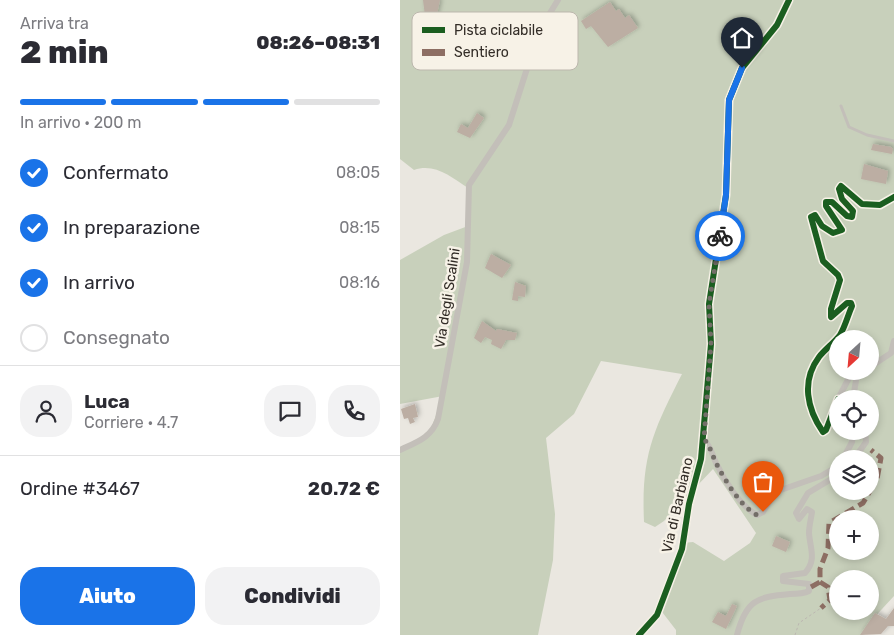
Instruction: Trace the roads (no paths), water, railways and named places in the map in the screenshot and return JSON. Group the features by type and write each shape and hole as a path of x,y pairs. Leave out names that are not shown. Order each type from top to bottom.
{"street":[{"name":"Via degli Scalini","path":"551,12 558,0"},
{"name":"Via di Barbiano","path":"639,635 657,615 682,549 704,439 711,344 709,304 726,195 729,100 742,68 777,25 789,0"},
{"name":"Via degli Scalini","path":"400,450 427,437 434,430 438,419 467,262 469,185 509,125 528,70"},
{"path":"829,422 826,430 822,432 809,404 807,386 811,370 820,356 840,334 852,306 851,303 847,303 831,317 830,309 840,280 838,275 823,261 811,217 815,215 822,226 833,232 842,230 826,206 826,202 832,202 847,216 852,217 853,211 842,199 838,189 841,186 856,201 869,206 885,203 894,197"},
{"path":"879,361 891,353 894,341"},
{"path":"704,439 710,446 716,463 732,488 750,511 757,515 763,512 775,492 821,476 829,471"},
{"path":"737,635 752,602 765,597 809,591 811,587 809,584 783,581 783,576 805,572 811,565 813,558 809,531 812,512 807,509 799,519 796,513 808,494 829,481"}],"lane":[{"path":"841,106 850,127 867,135 894,141"}]}
